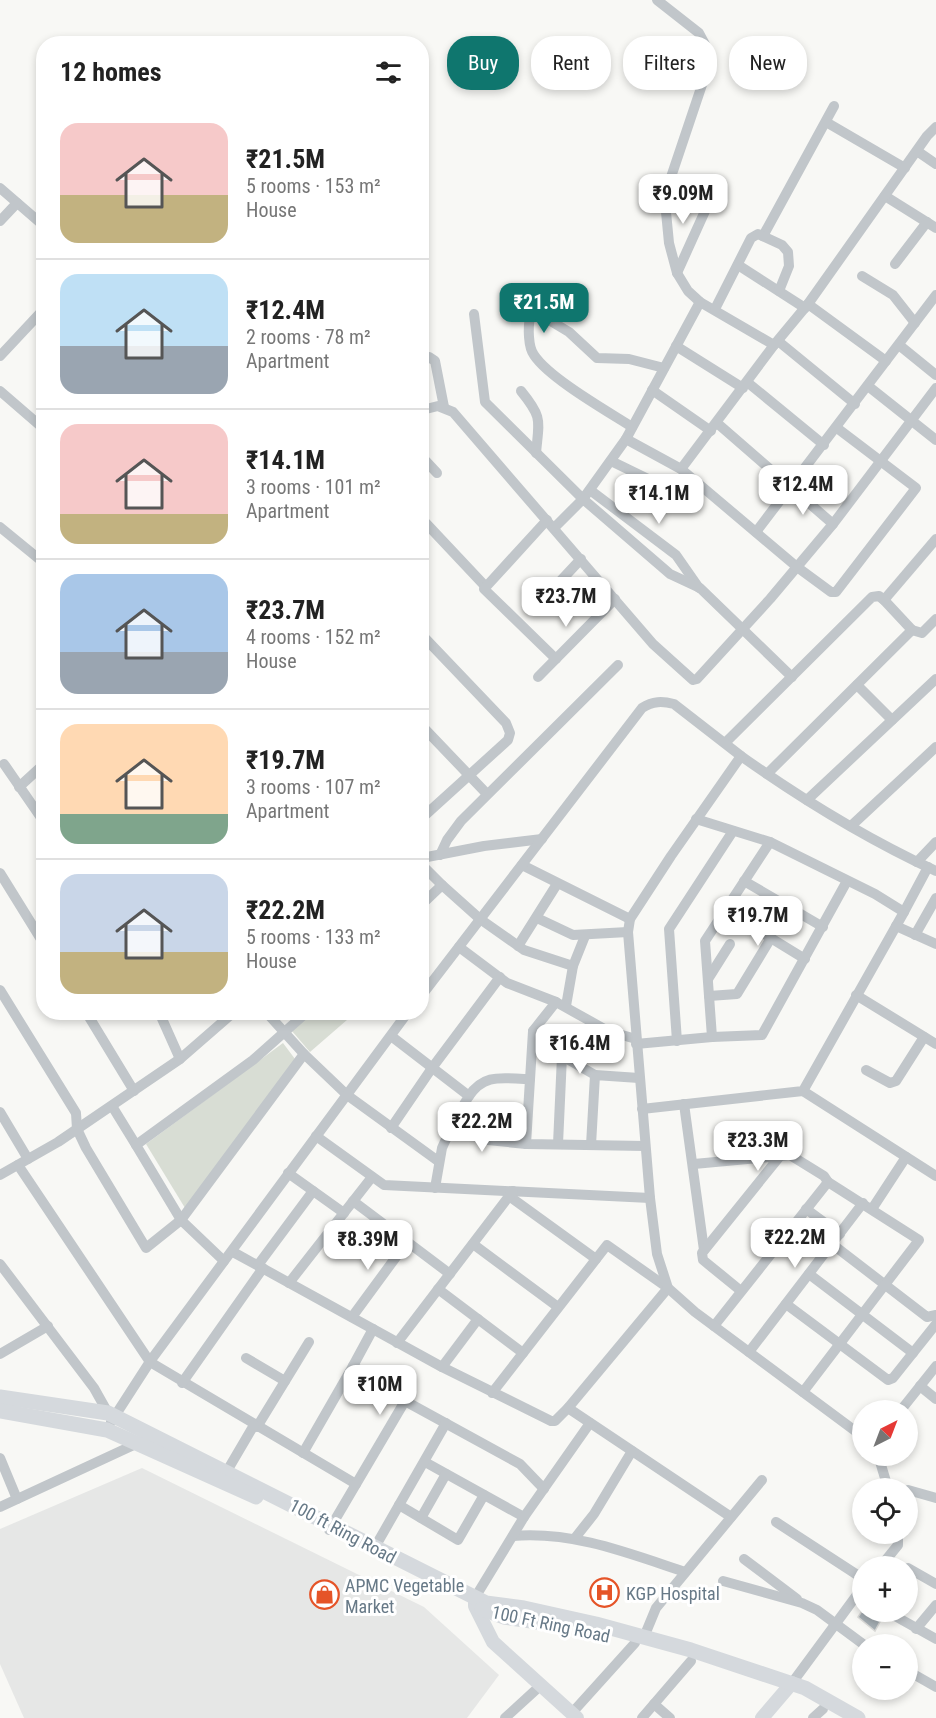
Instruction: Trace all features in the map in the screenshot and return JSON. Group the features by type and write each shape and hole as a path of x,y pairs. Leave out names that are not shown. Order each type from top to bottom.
{"main road":[{"name":"100 ft Ring Road","path":"0,1397 111,1414 227,1471 476,1601 524,1608 640,1640 691,1650 789,1687 858,1718"},
{"name":"100 Ft Ring Road","path":"0,1411 107,1430 331,1527 476,1601"},
{"name":"100 Ft Ring Road","path":"640,1640 691,1661 789,1687 818,1713 842,1718"}],"street":[{"path":"657,0 699,33 708,50 708,67 669,183 666,212 669,243 677,273 688,291 700,302 776,343 855,404"},
{"path":"763,236 834,106"},
{"path":"826,122 905,168"},
{"path":"681,469 806,306 936,127"},
{"path":"917,151 936,164"},
{"path":"0,188 36,219"},
{"path":"677,273 715,189"},
{"path":"885,196 931,225 895,264"},
{"path":"0,221 17,203"},
{"path":"715,309 751,238 758,234 786,248 790,256 788,274 780,291"},
{"path":"738,265 806,306 886,361"},
{"path":"862,276 893,295 915,323"},
{"path":"756,532 936,296"},
{"path":"484,586 550,524 586,495 626,439 700,302"},
{"path":"474,314 485,402 536,453 586,495 670,574 700,588"},
{"path":"632,427 555,376 540,362 531,350 530,318 539,314 569,332 597,358 629,359 664,368"},
{"path":"0,356 36,318"},
{"path":"898,345 936,375"},
{"path":"676,346 745,385 824,445"},
{"path":"429,357 435,361 444,407"},
{"path":"868,386 936,440"},
{"path":"429,408 438,406 453,412 653,644 693,680 697,679 833,524 936,388"},
{"path":"652,390 714,427 791,487 833,524"},
{"path":"0,391 36,422"},
{"path":"521,391 536,409 539,418 536,453"},
{"path":"626,439 681,469 797,567 831,592 836,592 916,488 837,428"},
{"path":"611,461 648,478"},
{"path":"429,464 437,473"},
{"path":"586,495 676,555 700,588 792,677"},
{"path":"0,527 36,556"},
{"path":"429,527 484,586 486,591 556,659"},
{"path":"884,600 936,539"},
{"path":"539,604 581,559"},
{"path":"725,743 872,597 879,596 884,600 912,630 922,633 936,619"},
{"path":"538,677 615,599"},
{"path":"767,774 912,630"},
{"path":"429,642 509,728 508,740 429,812"},
{"path":"441,855 454,828 618,665"},
{"path":"807,800 936,679"},
{"path":"857,685 892,720"},
{"path":"429,987 642,708 650,703 663,701 674,704 741,756 807,800 932,869 904,912 803,1091"},
{"path":"429,733 488,794"},
{"path":"851,826 936,747"},
{"path":"668,1288 657,1254 650,1198 628,932 630,919 741,756"},
{"path":"4,764 36,811"},
{"path":"19,787 36,771"},
{"path":"696,819 770,842 904,912"},
{"path":"677,1041 669,928 733,831"},
{"path":"429,857 542,839"},
{"path":"712,1037 705,941 770,842"},
{"path":"917,862 936,842"},
{"path":"522,864 557,884 630,919"},
{"path":"429,872 480,920 518,946 534,955 573,966"},
{"path":"0,873 36,931"},
{"path":"744,881 823,927"},
{"path":"459,947 500,977 561,1004 585,1020 608,1031 636,1041 677,1041 762,1035 847,881"},
{"path":"518,946 557,884"},
{"path":"429,897 442,885"},
{"path":"915,935 936,898"},
{"path":"725,910 805,959"},
{"path":"537,918 564,932 585,936 628,932"},
{"path":"896,926 936,944"},
{"path":"526,1144 532,1031 561,1004 585,936"},
{"path":"709,996 737,994 771,938"},
{"path":"708,979 730,944"},
{"path":"392,1128 432,1068 500,977"},
{"path":"0,990 76,1113 77,1129 146,1248 181,1220 304,1054"},
{"path":"856,995 936,1044"},
{"path":"91,1020 134,1091"},
{"path":"163,1020 180,1059"},
{"path":"0,1175 77,1129 134,1091 180,1059 225,1020"},
{"path":"273,1020 304,1054 347,1095 438,1161"},
{"path":"136,1145 253,1060 298,1020"},
{"path":"107,1430 111,1414 402,1020"},
{"path":"532,1031 562,1056 595,1075 639,1078"},
{"path":"391,1036 469,1096"},
{"path":"866,1070 890,1083 896,1081 924,1037"},
{"path":"558,1144 562,1056"},
{"path":"591,1145 595,1075"},
{"path":"435,1188 438,1161 455,1119 476,1085 487,1079 530,1079"},
{"path":"642,1109 803,1091 936,1176"},
{"path":"684,1104 704,1250 703,1260 741,1291"},
{"path":"112,1106 181,1220 224,1260"},
{"path":"0,1112 23,1162 150,1362 356,1484"},
{"path":"455,1119 479,1137 526,1144 645,1146"},
{"path":"316,1136 384,1185 511,1194 650,1198"},
{"path":"704,1250 780,1156"},
{"path":"693,1164 794,1156 824,1176 828,1182 919,1240 803,1392"},
{"path":"749,1352 840,1234 868,1206 906,1157"},
{"path":"288,1173 344,1213"},
{"path":"289,1282 372,1177"},
{"path":"714,1326 828,1182"},
{"path":"182,1383 313,1191"},
{"path":"397,1343 511,1194"},
{"path":"511,1194 596,1259"},
{"path":"353,1201 450,1274"},
{"path":"806,1209 840,1234"},
{"path":"331,1230 363,1255"},
{"path":"352,1317 407,1242"},
{"path":"473,1244 558,1307"},
{"path":"832,1244 927,1317 936,1315"},
{"path":"492,1393 607,1245 610,1245 852,1429"},
{"path":"233,1251 397,1343 551,1421 555,1421 568,1408 668,1288"},
{"path":"0,1264 94,1388 111,1414"},
{"path":"809,1274 913,1353"},
{"path":"438,1289 523,1353"},
{"path":"786,1304 888,1380 893,1378 936,1324"},
{"path":"442,1367 478,1319"},
{"path":"0,1354 48,1326"},
{"path":"303,1453 373,1329"},
{"path":"227,1471 309,1342"},
{"path":"246,1358 285,1381"},
{"path":"353,1366 405,1401 520,1464 544,1489"},
{"path":"909,1400 936,1366"},
{"path":"920,1386 936,1399"},
{"path":"331,1527 405,1401"},
{"path":"568,1408 731,1517"},
{"path":"375,1547 446,1423"},
{"path":"590,1423 524,1518 476,1601 493,1642 574,1716 640,1640 656,1608 762,1480"},
{"path":"0,1507 138,1443"},
{"path":"575,1538 594,1514 632,1451"},
{"path":"0,1458 17,1499"},
{"path":"425,1462 524,1518"},
{"path":"421,1518 446,1474"},
{"path":"918,1493 936,1498"},
{"path":"399,1505 458,1540 484,1495"},
{"path":"776,1522 852,1571"},
{"path":"513,1536 553,1535 575,1538 684,1572"},
{"path":"744,1559 802,1603"},
{"path":"918,1574 936,1584"},
{"path":"723,1581 802,1603 817,1610 852,1637"},
{"path":"762,1718 789,1687 833,1624 852,1603"},
{"path":"916,1629 936,1605"},
{"path":"904,1622 936,1639"},
{"path":"642,1718 691,1661"},
{"path":"918,1677 936,1687"},
{"path":"505,1718 540,1686"},
{"path":"654,1704 670,1718"}],"shaded area":[{"path":"304,1020 347,1020 310,1052 292,1031"},
{"path":"283,1043 295,1059 185,1208 146,1144"},
{"path":"142,1468 424,1607 499,1675 467,1718 24,1718 0,1664 0,1529"}],"building":[{"path":"864,1622 880,1622 875,1631"}],"place":[{"name":"KGP Hospital","path":"605,1593"},
{"name":"APMC Vegetable Market","path":"324,1595"}]}
